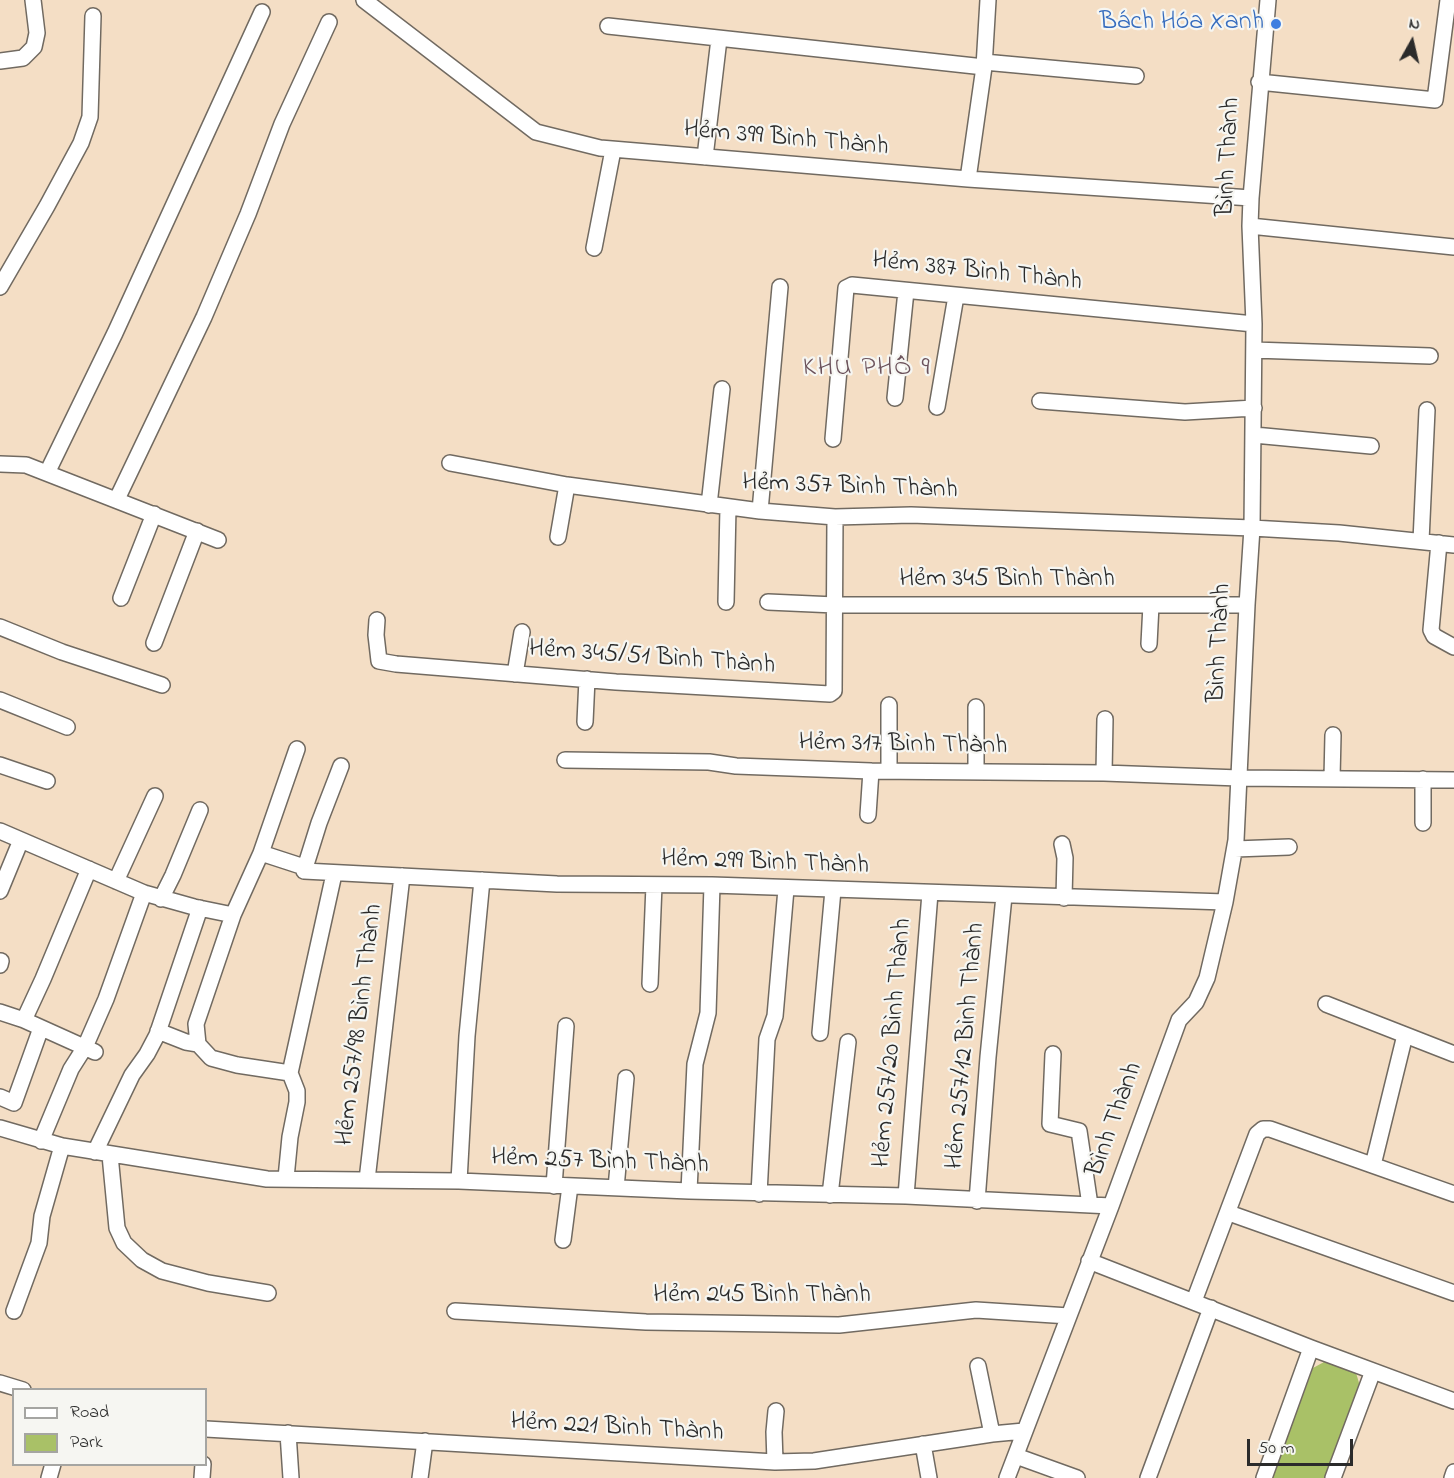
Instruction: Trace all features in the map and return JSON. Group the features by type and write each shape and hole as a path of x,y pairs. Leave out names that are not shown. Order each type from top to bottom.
{"street":[{"path":"0,61 23,58 34,47 37,33 33,0"},
{"name":"Hẻm 399 Bình Thành","path":"364,0 536,132 600,148 968,179 1251,198"},
{"path":"968,179 984,64 988,0"},
{"name":"Bình Thành","path":"1007,1478 1179,1020 1196,1002 1207,978 1225,902 1234,849 1252,528 1254,324 1250,226 1259,82 1268,0"},
{"path":"1259,82 1435,100 1448,0"},
{"path":"47,473 115,333 262,12"},
{"path":"0,287 53,196 81,143 90,117 93,16"},
{"path":"117,500 204,317 248,214 282,124 329,22"},
{"path":"608,26 719,39 1136,76"},
{"path":"705,157 719,39"},
{"path":"594,248 614,150"},
{"path":"1250,226 1454,248"},
{"name":"Hẻm 387 Bình Thành","path":"833,439 846,288 852,285 1254,324"},
{"path":"760,511 780,287"},
{"path":"895,398 906,291"},
{"path":"937,407 956,296"},
{"path":"1254,350 1430,356"},
{"path":"709,505 722,389"},
{"path":"1040,401 1185,412 1254,408"},
{"path":"1421,541 1427,410"},
{"path":"1254,435 1371,446"},
{"name":"Hẻm 357 Bình Thành","path":"450,463 567,485 760,511 835,517 911,515 1252,528 1339,533 1447,544"},
{"path":"1,466 26,465 218,540"},
{"path":"558,537 567,485"},
{"path":"726,602 728,507"},
{"path":"121,598 154,514"},
{"path":"835,517 835,605"},
{"path":"154,643 197,531"},
{"path":"1447,544 1431,630 1434,636 1454,647"},
{"name":"Hẻm 345 Bình Thành","path":"768,602 835,605 1246,605"},
{"name":"Hẻm 345/51 Bình Thành","path":"378,620 376,635 379,661 514,674 830,694 834,691 835,605"},
{"path":"1149,644 1151,605"},
{"path":"0,627 62,652 162,685"},
{"path":"514,674 522,632"},
{"path":"585,722 587,679"},
{"path":"0,700 67,728"},
{"path":"889,705 890,770"},
{"path":"976,707 976,772"},
{"path":"1104,773 1105,719"},
{"path":"1332,778 1333,735"},
{"path":"290,1073 237,1065 211,1058 198,1044 196,1024 233,915 261,853 297,749"},
{"name":"Hẻm 317 Bình Thành","path":"566,760 709,762 736,766 871,771 1454,780"},
{"path":"0,765 46,781"},
{"path":"304,869 341,766"},
{"path":"868,815 871,771"},
{"path":"1423,779 1423,823"},
{"path":"116,881 155,796"},
{"path":"161,898 200,810"},
{"path":"0,831 144,893 233,915"},
{"path":"0,891 21,840"},
{"path":"1062,844 1065,858 1064,898"},
{"path":"1234,849 1289,847"},
{"name":"Hẻm 299 Bình Thành","path":"261,853 304,869 334,874 557,884 712,885 1225,902"},
{"path":"24,1020 89,869"},
{"path":"286,1178 297,1102 297,1091 290,1073 334,874"},
{"name":"Hẻm 257/98 Bình Thành","path":"367,1179 402,876"},
{"path":"459,1181 467,1036 482,880"},
{"path":"650,984 654,885"},
{"path":"689,1191 695,1064 708,1013 712,885"},
{"path":"759,1194 767,1039 775,1016 786,889"},
{"path":"820,1033 833,890"},
{"path":"41,1141 71,1069 90,1049 144,893"},
{"name":"Hẻm 257/20 Bình Thành","path":"906,1196 930,893"},
{"name":"Hẻm 257/12 Bình Thành","path":"977,1201 1004,896"},
{"path":"200,908 158,1031 147,1054 132,1075 102,1154 117,1228 124,1243 142,1260 162,1271 268,1293"},
{"path":"1326,1004 1454,1054"},
{"path":"0,1012 90,1049"},
{"path":"555,1186 566,1026"},
{"path":"0,1097 14,1103 41,1028"},
{"path":"158,1031 186,1042 198,1044"},
{"path":"1373,1165 1405,1035"},
{"path":"830,1195 848,1042"},
{"path":"1053,1054 1050,1124 1079,1131 1090,1205"},
{"path":"616,1188 626,1078"},
{"name":"Hẻm 257 Bình Thành","path":"0,1128 41,1141 102,1154 267,1179 459,1181 759,1194 906,1196 1111,1206"},
{"path":"1194,1301 1229,1214 1257,1134 1263,1129 1270,1129 1454,1194"},
{"path":"13,1310 39,1243 42,1216 62,1146"},
{"path":"563,1240 570,1186"},
{"path":"1229,1214 1454,1293"},
{"path":"1089,1261 1454,1401"},
{"path":"1148,1478 1211,1308"},
{"name":"Hẻm 245 Bình Thành","path":"455,1311 646,1322 839,1325 976,1310 1069,1316"},
{"path":"1264,1478 1311,1348"},
{"path":"978,1366 992,1434"},
{"path":"1334,1478 1373,1371"},
{"path":"0,1383 19,1388"},
{"path":"775,1462 776,1411"},
{"name":"Hẻm 221 Bình Thành","path":"207,1429 775,1462 814,1461 1024,1431"},
{"path":"288,1433 291,1478"},
{"path":"420,1478 424,1442"},
{"path":"923,1444 929,1478"},
{"path":"1016,1456 1077,1478"},
{"path":"1452,1478 1454,1472"}],"green space":[{"path":"1324,1362 1356,1373 1360,1386 1326,1478 1272,1478 1313,1368"}],"place":[{"name":"Bách Hóa Xanh","path":"1276,24"}],"district":[{"name":"KHU PHỐ 9","path":"867,370"}]}
